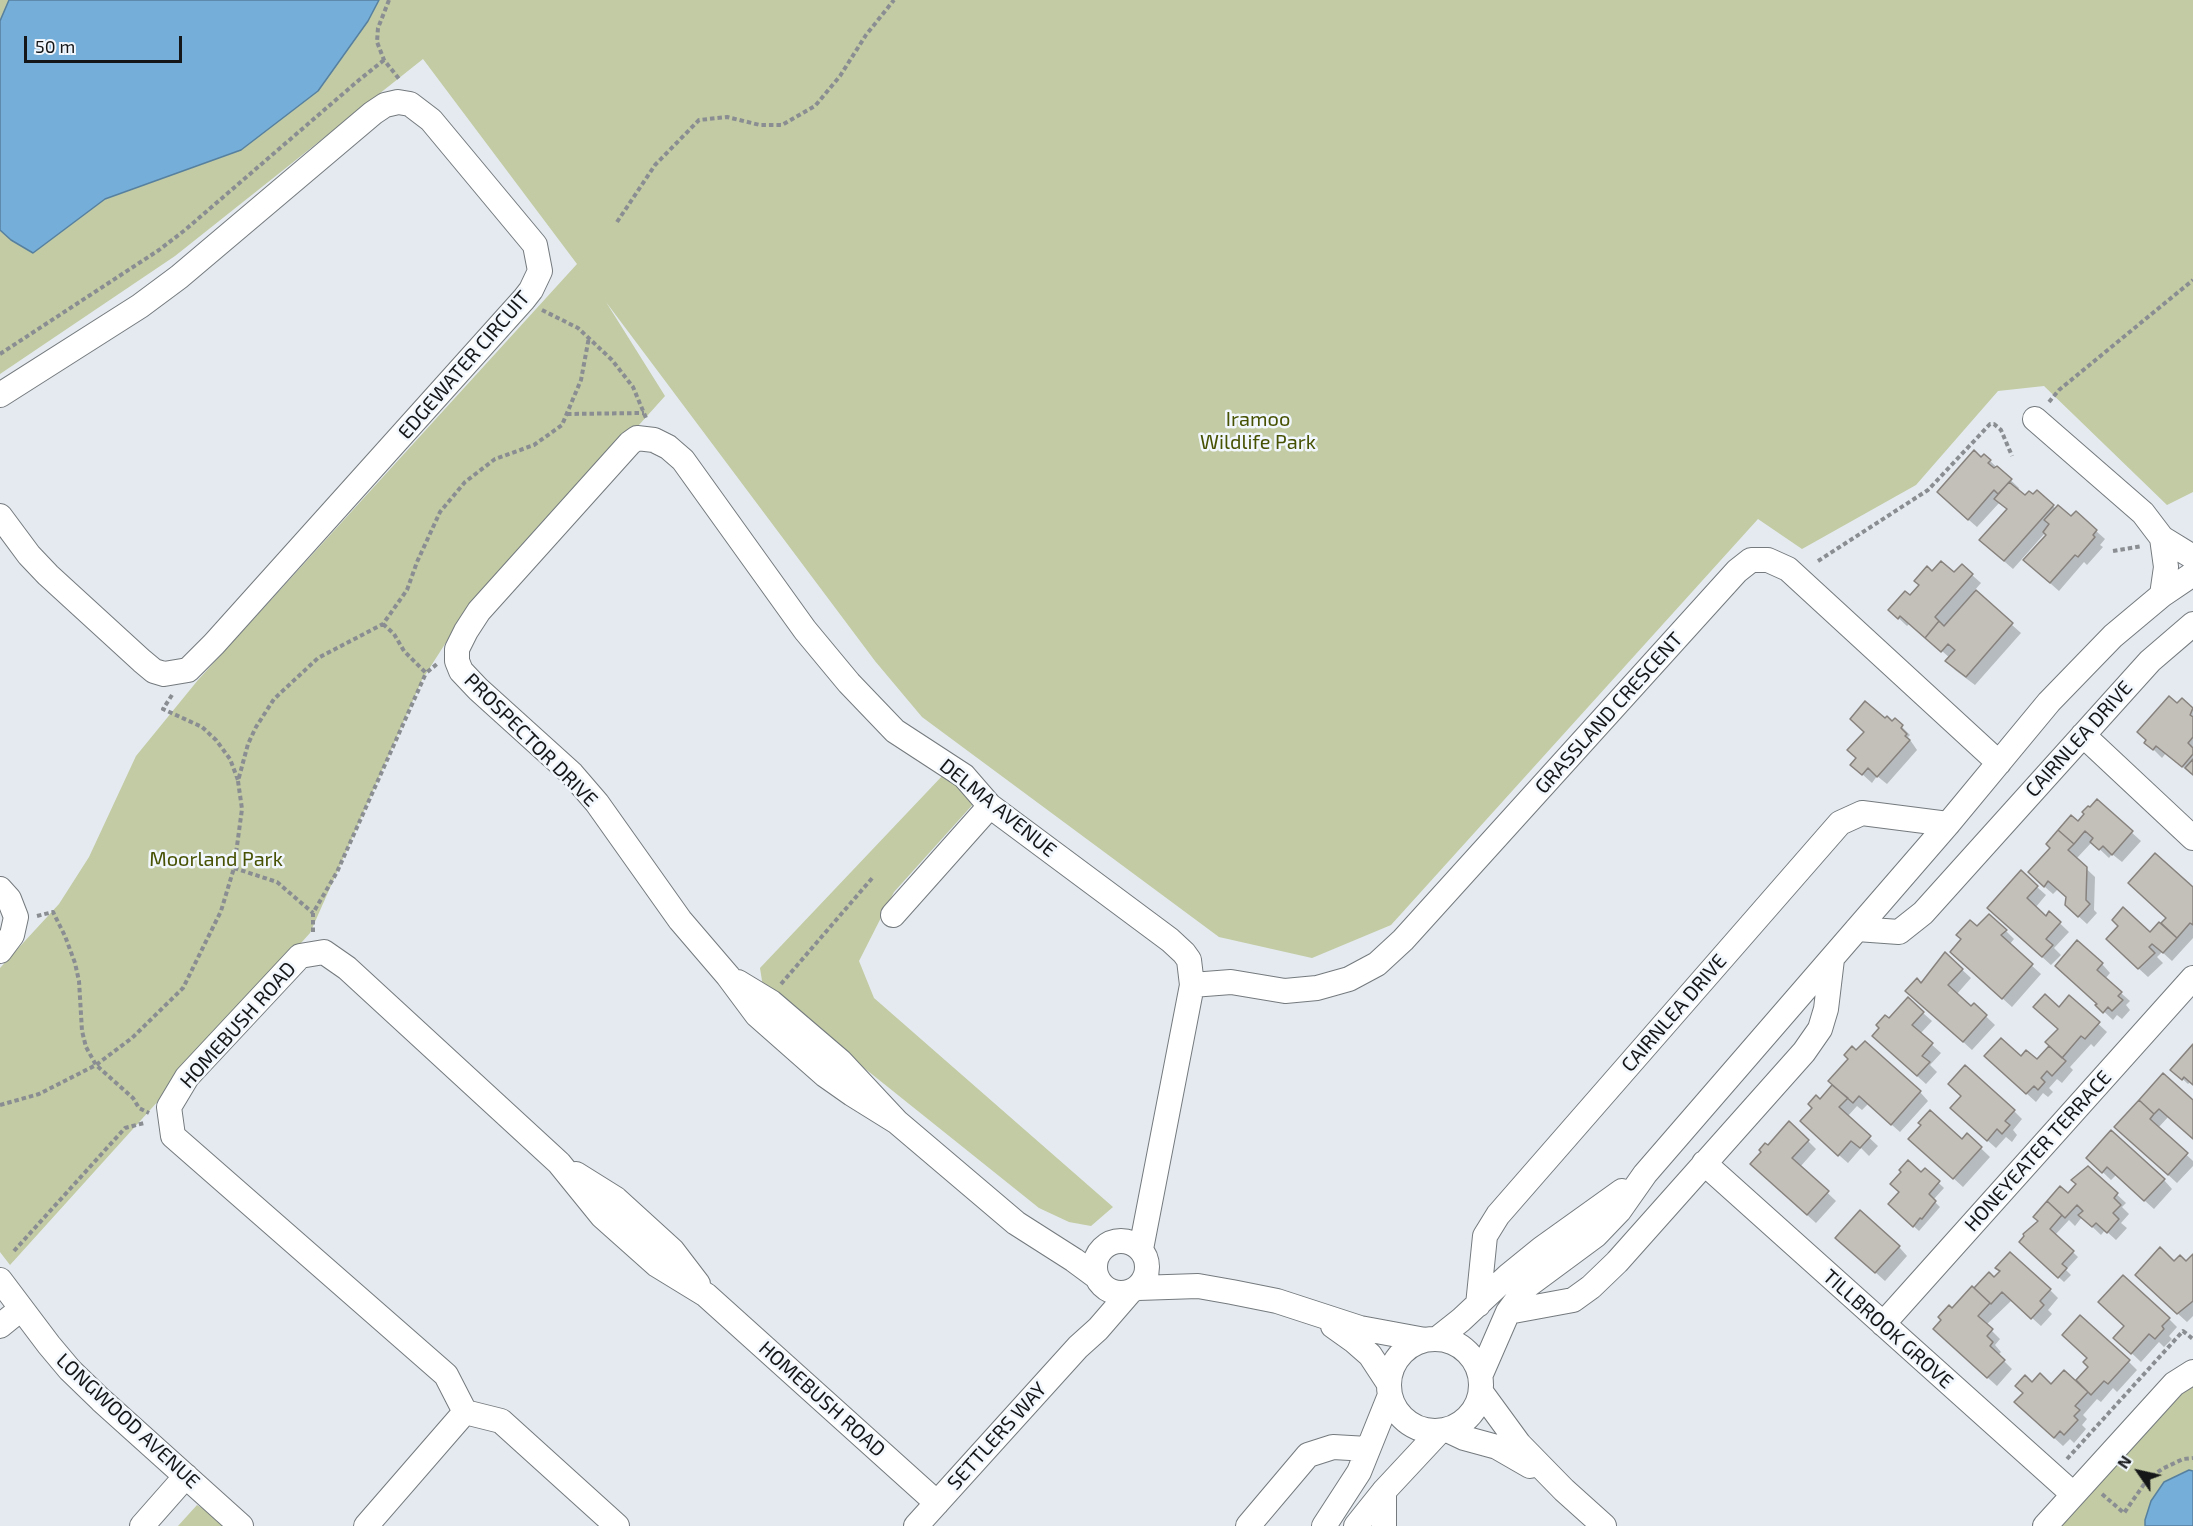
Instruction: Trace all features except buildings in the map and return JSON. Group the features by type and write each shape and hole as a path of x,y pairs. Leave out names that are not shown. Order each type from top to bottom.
{"street":[{"name":"EDGEWATER CIRCUIT","path":"0,395 140,306 179,277 385,105 398,102 410,104 431,120 536,245 540,271 524,299 222,636 188,670 164,674 154,671 48,575 29,555 0,516"},
{"path":"2035,419 2143,513 2166,567 2162,595"},
{"name":"DELMA AVENUE","path":"650,429 683,460 805,630 849,683 895,731 964,776 990,806 1184,952 1189,960 1192,985 1152,1185 1144,1254"},
{"name":"PROSPECTOR DRIVE","path":"650,429 630,443 479,611 457,649 457,660 461,671 478,690 572,774 597,802 680,920 728,976 771,1002 840,1060 897,1122 1016,1223 1074,1260 1099,1280"},
{"path":"2155,542 2193,557"},
{"name":"GRASSLAND CRESCENT","path":"1192,985 1231,982 1285,991 1317,988 1349,979 1377,964 1403,940 1737,571 1751,561 1768,560 1788,569 1999,763"},
{"path":"1356,1526 1383,1491 1443,1431 1460,1425 1478,1406 1481,1383 1508,1312 1527,1286 1596,1235 1620,1211 1645,1174 1948,824 2049,702 2113,636 2162,595 2193,574"},
{"name":"CAIRNLEA DRIVE","path":"1857,929 1899,932 1923,913 2150,661 2193,624"},
{"path":"2083,735 2193,838"},
{"path":"893,915 990,806"},
{"name":"CAIRNLEA DRIVE","path":"1478,1305 1485,1236 1498,1215 1840,823 1862,813 1948,824"},
{"path":"0,889 9,899 16,917 12,935 0,951"},
{"name":"HOMEBUSH ROAD","path":"171,1124 169,1107 187,1077 300,956 324,952 347,968 559,1163 616,1199 672,1250 706,1295 937,1503"},
{"path":"1508,1312 1573,1299 1592,1287 1652,1223 1804,1052 1820,1029 1826,1009 1832,959"},
{"name":"HONEYEATER TERRACE","path":"1883,1324 2193,978"},
{"path":"171,1124 173,1136 446,1375 465,1412"},
{"name":"TILLBROOK GROVE","path":"1704,1163 2073,1494"},
{"path":"1323,1526 1359,1472 1389,1390 1392,1369 1399,1356 1411,1346 1431,1339 1478,1305 1509,1275 1542,1249 1645,1174"},
{"name":"DELMA AVENUE","path":"1111,1244 1152,1185"},
{"name":"PROSPECTOR DRIVE","path":"1041,1240 1079,1248 1111,1244"},
{"path":"1198,1286 1144,1254 1134,1244 1111,1244 1096,1260 1099,1280 1114,1293 1198,1286 1277,1301 1360,1329 1452,1341 1465,1349 1474,1360 1481,1383 1519,1444 1564,1490 1604,1526"},
{"path":"1134,1290 1147,1275 1144,1254"},
{"name":"LONGWOOD AVENUE","path":"0,1280 21,1310 70,1370 241,1526"},
{"name":"SETTLERS WAY","path":"1078,1347 1094,1310 1099,1280"},
{"name":"SETTLERS WAY","path":"916,1526 1078,1347 1134,1290"},
{"path":"0,1326 21,1310"},
{"path":"1319,1316 1354,1341 1370,1356 1389,1390 1394,1408 1402,1419 1413,1427 1426,1431 1443,1431 1497,1447 1518,1457 1564,1490"},
{"path":"2045,1526 2174,1384 2193,1372"},
{"path":"366,1526 465,1412"},
{"path":"465,1412 501,1420 617,1526"},
{"path":"1248,1526 1308,1455 1333,1447 1368,1449"},
{"path":"142,1526 186,1476"},
{"path":"1383,1491 1384,1526"}],"path":[{"path":"389,0 378,28 377,42 384,60 403,83 402,86"},
{"path":"617,222 655,165 699,120 727,117 760,125 782,126 815,106 894,0"},
{"path":"0,354 168,243 384,60"},
{"path":"2035,419 2059,390 2193,280"},
{"path":"534,306 578,328 612,360 633,387 650,429"},
{"path":"238,780 248,744 274,699 318,658 383,624 407,590 440,512 465,482 495,459 534,445 562,425 581,380 589,337"},
{"path":"567,414 644,412"},
{"path":"1818,561 1928,490 1990,424 1994,424 2001,430 2012,456"},
{"path":"2113,551 2155,542"},
{"path":"383,624 394,633 404,651 426,673"},
{"path":"313,940 314,913 337,872 426,673 438,664 444,663"},
{"path":"0,1105 39,1094 96,1065 132,1038 183,988 221,911 234,868 242,809 238,780 230,759 216,740 202,727 163,710 174,692"},
{"path":"234,868 277,882 314,913"},
{"path":"778,987 874,876"},
{"path":"33,916 53,912 65,936 79,981 82,1030 86,1047 96,1065 133,1098 138,1108 171,1124"},
{"path":"14,1251 125,1128 144,1123"}],"green space":[{"name":"Iramoo Wildlife Park","path":"0,0 2193,0 2193,492 2167,505 2044,386 1998,391 1916,485 1802,549 1758,519 1391,925 1312,958 1219,937 922,717 875,661 606,302 665,396 452,633 422,680 310,933 10,1265 0,1252 0,968 59,904 89,857 136,756 198,680 577,264 423,59 175,256 0,374"},
{"path":"944,774 975,802 894,892 859,961 874,998 1113,1207 1091,1226 1069,1222 1039,1208 763,987 760,968"},
{"path":"2193,1384 2193,1526 2059,1526 2181,1389"},
{"path":"197,1505 204,1509 223,1526 178,1526"}],"water":[{"path":"9,0 379,0 368,21 318,91 241,150 105,199 33,253 11,240 0,230 0,21"},
{"path":"2189,1470 2193,1471 2193,1526 2145,1526 2151,1501 2164,1482"}],"park label":[{"name":"Moorland Park","path":"216,859"}]}
